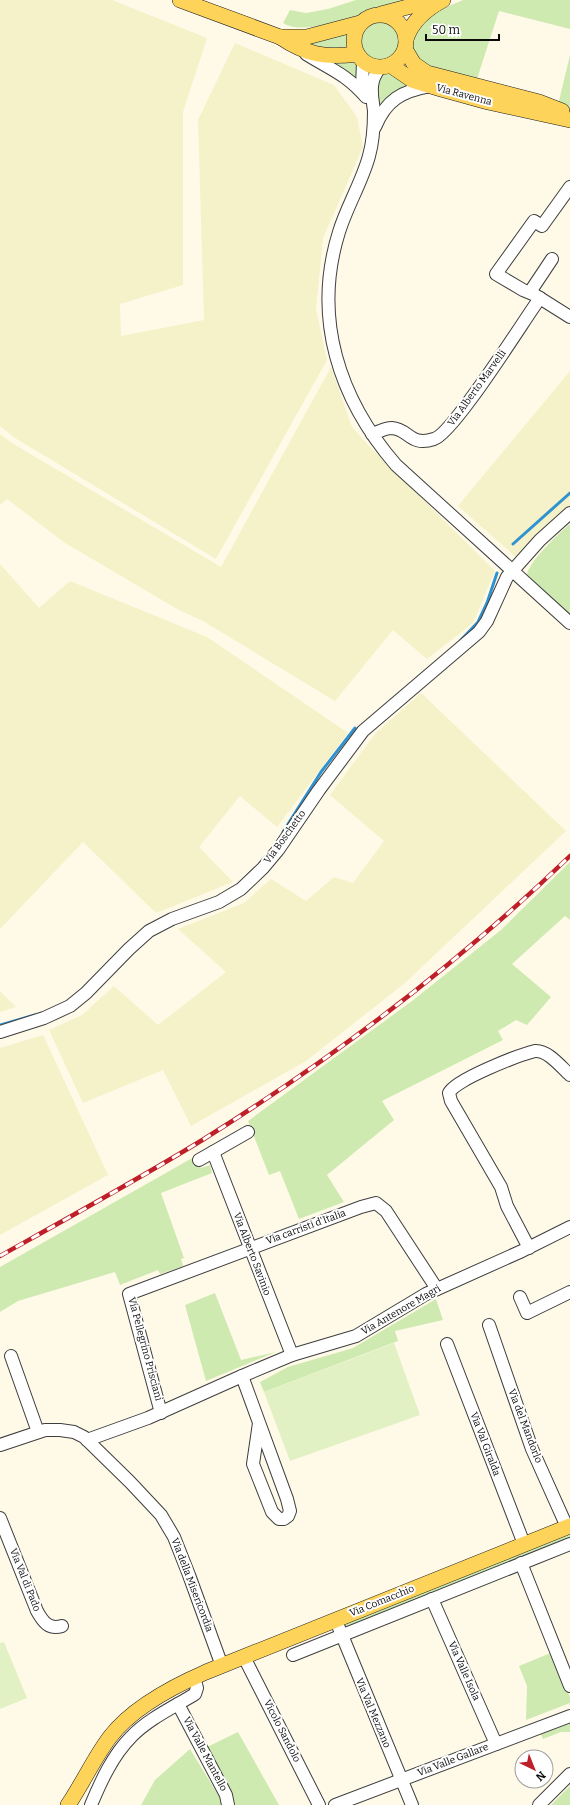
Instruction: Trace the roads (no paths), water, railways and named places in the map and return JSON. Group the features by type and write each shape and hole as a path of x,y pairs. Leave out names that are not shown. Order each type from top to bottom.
{"main road":[{"name":"Via Ravenna","path":"180,0 280,37 294,47 310,53 324,56 360,58 369,65 385,66 412,80 488,102 570,115"},
{"path":"381,14 434,0"},
{"path":"385,66 399,59 409,32 426,10 443,0"},
{"name":"Via Ravenna","path":"280,37 307,37 360,23 369,16 381,14 394,18 398,21 402,27 405,44 414,64 427,73 544,110 570,120"},
{"path":"360,23 356,28 353,40 360,58"},
{"name":"Via Comacchio","path":"72,1802 99,1752 116,1729 138,1711 194,1677 568,1526"}],"street":[{"path":"294,47 343,74 366,96"},
{"path":"360,58 362,86 374,113"},
{"path":"385,66 373,81 374,113 370,155 344,217 336,240 331,267 328,299 331,336 338,365 348,393 372,434 405,474 570,623"},
{"path":"373,132 383,110 397,97 416,88 430,86"},
{"path":"570,187 542,226 534,221 496,274 523,290 535,295 570,317"},
{"name":"Via Alberto Marvelli","path":"372,434 392,428 398,430 413,440 428,441 440,436 473,396 535,295 552,259"},
{"name":"Via Boschetto","path":"0,1032 44,1018 70,1006 86,993 149,931 172,919 228,898 247,883 278,850 319,790 363,731 479,632 487,621 504,582 551,530 570,513"},
{"path":"529,1248 507,1206 501,1187 451,1101 449,1093 454,1086 493,1066 535,1051 541,1051 547,1054 570,1075"},
{"path":"200,1160 248,1132"},
{"name":"Via Alberto Savinio","path":"213,1152 292,1356"},
{"name":"Via carristi d'Italia","path":"250,1248 361,1206 376,1203 382,1207 437,1289"},
{"name":"Via Antenore Magri","path":"292,1356 356,1336 426,1294 529,1248 570,1227"},
{"name":"Via Pellegrino Prisciani","path":"162,1413 129,1294 250,1248"},
{"path":"520,1297 528,1313 570,1292"},
{"name":"Via del Mandorlo","path":"489,1324 532,1449 568,1526"},
{"name":"Via Val Giralda","path":"447,1344 524,1544"},
{"path":"11,1356 38,1432"},
{"path":"87,1440 162,1413 242,1376 292,1356"},
{"path":"242,1376 282,1484 290,1511 288,1516 284,1519 279,1519 272,1512 253,1464 259,1424"},
{"name":"Via della Misericordia","path":"0,1445 38,1432 55,1429 70,1431 81,1435 87,1440 141,1493 165,1521 177,1544 222,1666"},
{"path":"263,1491 282,1484"},
{"name":"Via Val di Pado","path":"0,1518 37,1611 45,1624 50,1627 53,1628 62,1626"},
{"name":"Via Comacchio","path":"293,1656 341,1635 570,1544"},
{"path":"521,1563 570,1686"},
{"name":"Via Valle Isola","path":"432,1599 496,1744"},
{"name":"Via Val Mezzano","path":"336,1620 412,1805"},
{"name":"Vicolo Sandolo","path":"244,1657 319,1805"},
{"path":"90,1805 124,1744 139,1729 195,1694 197,1690 194,1677"},
{"name":"Via Valle Mantello","path":"178,1704 226,1795 228,1805"},
{"name":"Via Valle Gallare","path":"335,1805 570,1716"},
{"path":"539,1805 570,1774"}],"waterway":[{"path":"513,544 570,493"},
{"path":"461,640 478,622 487,603 497,573"},
{"path":"283,832 321,772 355,728"},
{"path":"0,1025 35,1015"}],"railway":[{"path":"0,1256 102,1199 204,1139 301,1075 348,1042 440,971 528,896 570,856"}]}
